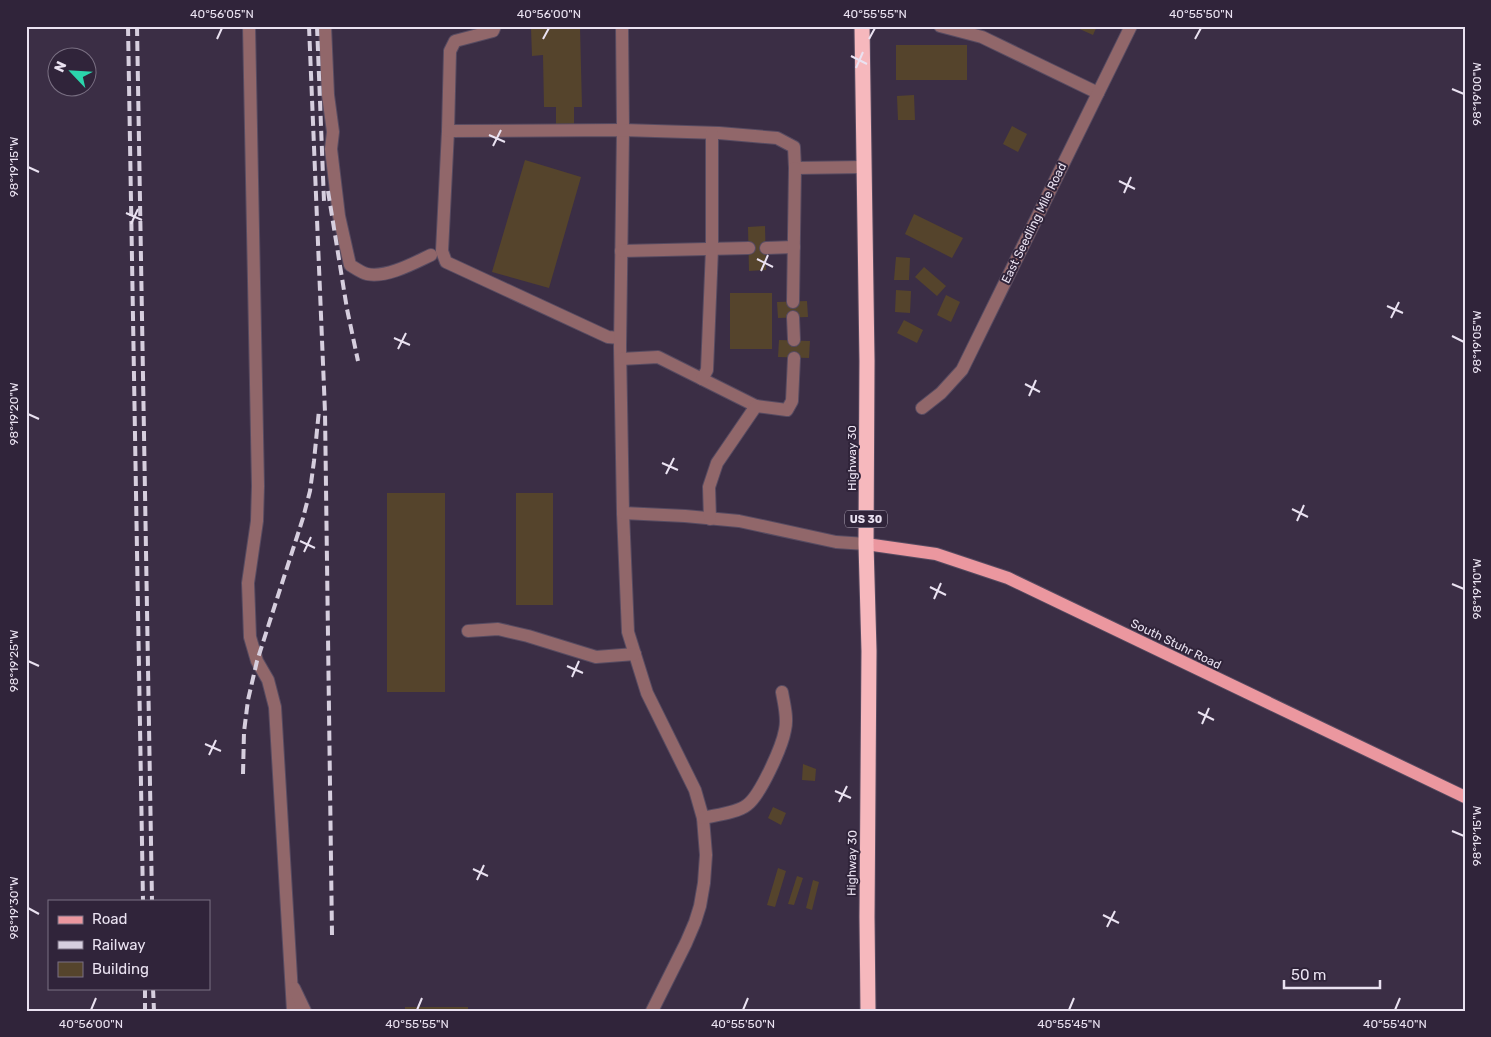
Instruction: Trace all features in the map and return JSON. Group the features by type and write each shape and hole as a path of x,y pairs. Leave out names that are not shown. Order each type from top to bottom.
{"highway":[{"name":"Highway 30","path":"862,26 867,361 866,544 869,651 868,1011"}],"main road":[{"name":"South Stuhr Road","path":"866,544 936,554 1008,578 1465,796"}],"street":[{"path":"249,26 258,486 257,521 248,583 250,637 257,661 268,680 275,707 293,1011"},
{"path":"325,26 328,95 333,132 331,149 339,216 350,265 367,274 381,274 399,269 431,255"},
{"path":"495,26 493,31 455,41 450,51 442,251 446,262 608,337 620,338"},
{"path":"622,26 623,130 620,338 623,513 628,632 647,693 696,790 703,818 706,855 700,906 686,943 652,1011"},
{"path":"940,26 982,38 1098,93"},
{"name":"East Seedling Mile Road","path":"922,408 941,393 962,370 1131,26"},
{"path":"448,131 623,130 712,133 777,138 794,147 793,302"},
{"path":"702,379 707,370 712,249 712,133"},
{"path":"795,168 864,167"},
{"path":"766,248 794,247"},
{"path":"621,251 749,248"},
{"path":"793,317 794,340"},
{"path":"621,359 658,357 756,406 787,410 792,401 794,358"},
{"path":"710,518 710,487 717,464 756,406"},
{"path":"623,513 739,521 836,542 866,544"},
{"path":"468,631 498,629 528,636 596,657 635,654"},
{"path":"703,818 743,808 754,797 776,758 786,730 782,692"},
{"path":"292,984 305,1011"}],"building":[{"path":"1073,26 1097,26 1093,35"},
{"path":"580,27 582,107 574,107 574,124 556,124 556,107 544,107 543,55 532,56 531,28"},
{"path":"896,45 967,45 967,80 896,80"},
{"path":"914,95 915,120 898,120 897,96"},
{"path":"1012,126 1027,134 1018,152 1003,144"},
{"path":"525,160 581,177 549,288 492,272"},
{"path":"914,214 963,238 952,258 905,234"},
{"path":"765,226 766,270 749,271 748,227"},
{"path":"896,257 910,258 909,280 894,280"},
{"path":"924,267 946,286 937,296 915,277"},
{"path":"896,290 911,291 910,313 895,312"},
{"path":"730,293 772,293 772,349 730,349"},
{"path":"946,295 960,302 951,322 937,315"},
{"path":"807,301 808,317 778,318 777,302"},
{"path":"904,320 923,330 917,343 897,333"},
{"path":"779,340 810,341 809,358 778,357"},
{"path":"387,493 445,493 445,692 387,692"},
{"path":"516,493 553,493 553,605 516,605"},
{"path":"803,764 816,769 815,781 802,780"},
{"path":"773,807 786,813 781,825 768,818"},
{"path":"778,868 786,871 775,907 767,905"},
{"path":"797,876 803,878 794,905 788,904"},
{"path":"813,880 819,882 812,910 806,908"},
{"path":"405,1007 468,1007 468,1011 405,1011"}],"railway":[{"path":"128,26 143,900"},
{"path":"137,26 152,900"},
{"path":"309,26 325,412 332,935"},
{"path":"317,26 324,201"},
{"path":"328,191 347,309 358,361"},
{"path":"243,774 244,732 248,700 257,661 310,491 319,410"},
{"path":"145,990 145,1011"},
{"path":"153,990 154,1011"}]}
